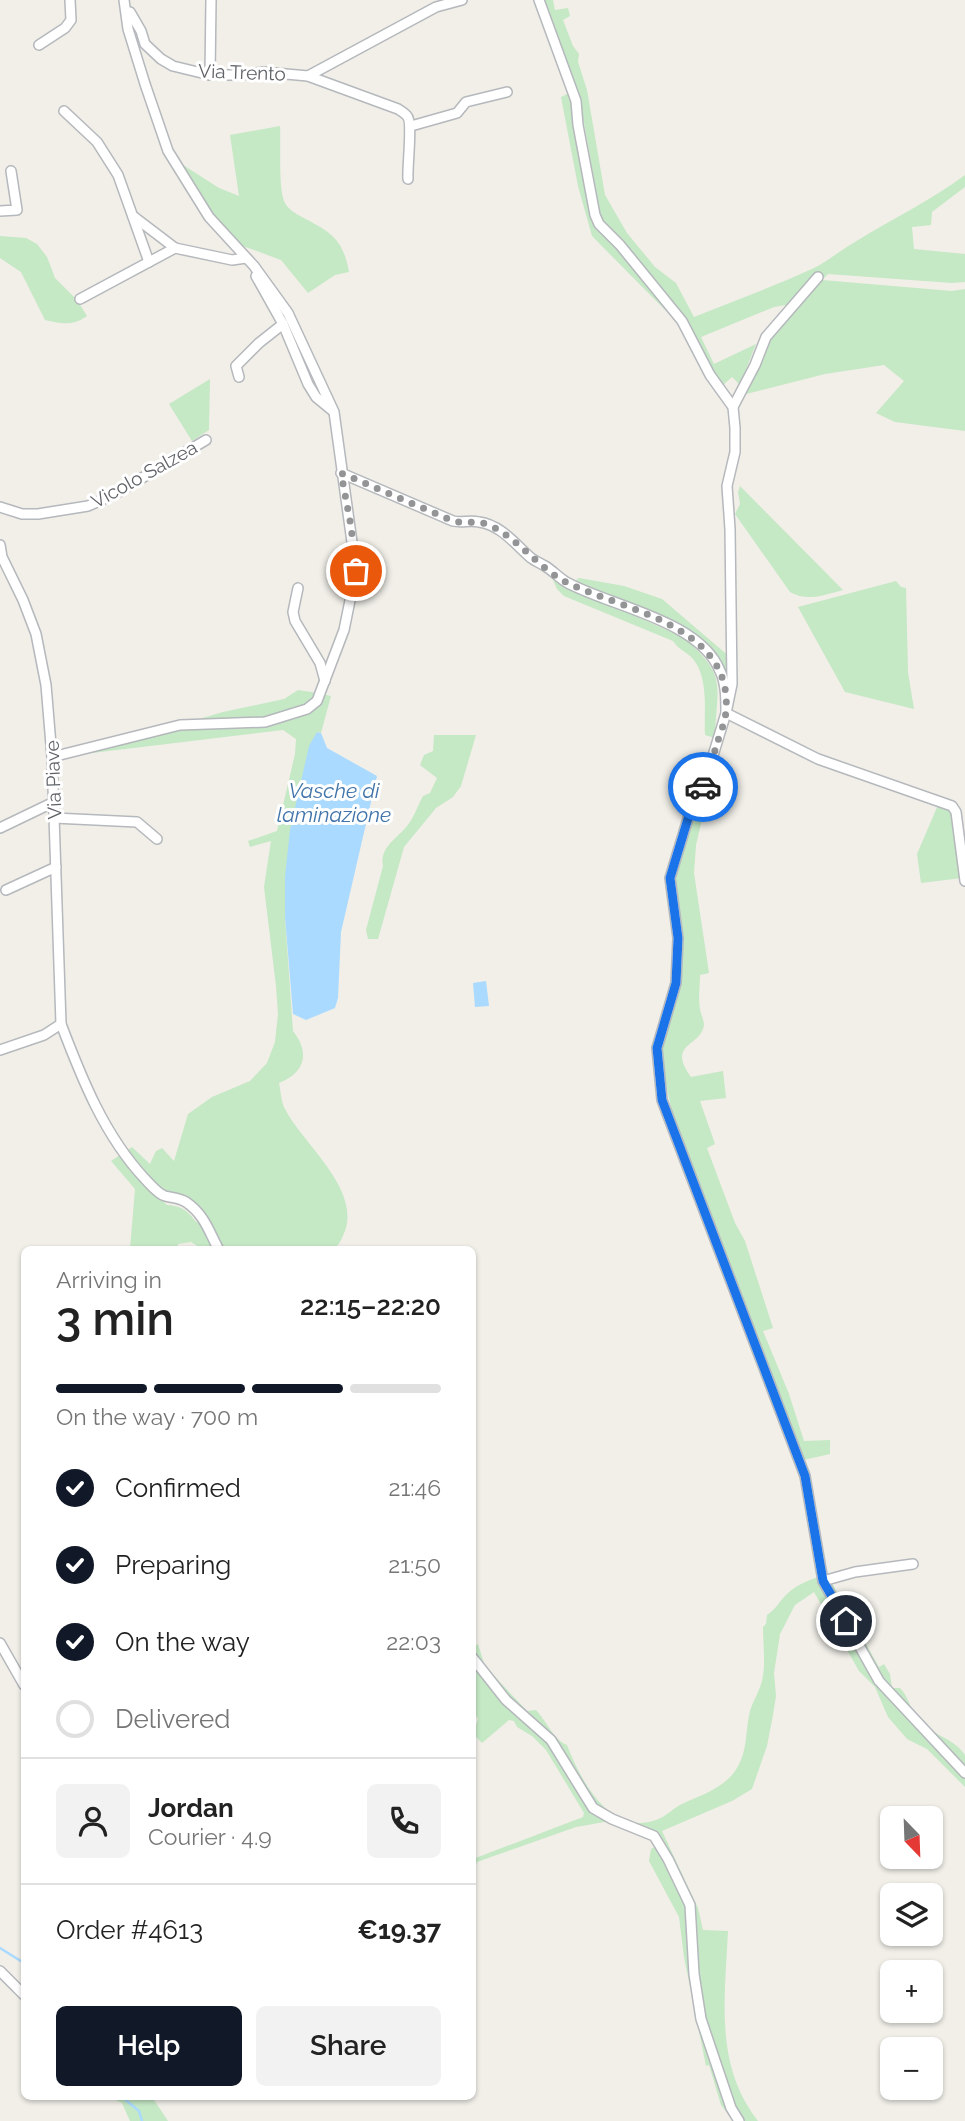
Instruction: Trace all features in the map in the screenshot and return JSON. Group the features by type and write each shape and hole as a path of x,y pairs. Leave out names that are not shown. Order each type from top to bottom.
{"street":[{"path":"39,45 71,20 70,0"},
{"path":"52,757 180,725 265,722 307,709 317,701 326,682 344,630 356,571 334,412 288,313 254,266 209,217 168,150 128,29 126,0"},
{"name":"Via Trento","path":"126,0 131,17 141,31 145,44 173,66 210,75 264,72 308,76 398,109 408,117 411,126"},
{"path":"210,75 211,0"},
{"path":"308,76 436,7 462,0"},
{"path":"539,0 576,102 578,125 599,224 620,245 682,321 710,375 733,407"},
{"path":"408,178 408,136 411,126 457,113 466,102 507,92"},
{"path":"64,111 97,142 118,175 149,262"},
{"path":"0,211 17,210 11,171"},
{"path":"133,216 175,248 232,260 246,258"},
{"path":"80,299 175,248"},
{"path":"254,266 255,274 283,324 316,397 334,412"},
{"path":"818,277 766,337 733,407 734,452 727,486 732,684 704,785 693,802 670,878 678,938 676,983 657,1048 662,1100 805,1476 823,1581 879,1681 965,1773"},
{"path":"239,377 236,366 259,342 283,324"},
{"name":"Vicolo Salzea","path":"0,507 22,514 38,514 88,506 115,494 205,440"},
{"path":"341,473 453,521 480,522 491,526 510,537 533,560 569,584 664,622 687,635 713,658 719,668 726,695 726,713"},
{"name":"Via Piave","path":"0,545 2,557 36,634 46,685 54,802 61,1024 76,1064 106,1128 144,1178 163,1196 178,1198 194,1210 209,1226 217,1246"},
{"path":"298,588 293,612 295,621 320,663 326,682"},
{"path":"726,713 817,759 953,806 965,881"},
{"path":"0,828 54,802"},
{"path":"54,818 137,822 157,839"},
{"path":"6,890 56,867"},
{"path":"0,1050 44,1035 61,1024"},
{"path":"823,1581 855,1572 913,1564"},
{"path":"0,1643 21,1680"},
{"path":"476,1662 506,1700 551,1740 593,1808 654,1836 690,1905 694,1974 701,2019 731,2108 739,2121"},
{"path":"0,1971 21,1991"}],"green space":[{"path":"544,0 553,0 555,10 568,8 570,16 563,20 579,54 578,62 587,90 605,195 627,233 655,267 676,283 694,317 814,268 965,175 965,187 932,212 931,225 912,227 914,249 965,254 965,282 828,274 822,280 952,291 965,289 965,431 895,422 876,413 904,381 884,365 825,374 746,394 768,340 797,303 774,307 701,337 714,364 756,344 740,385 732,377 722,386 683,320 602,223 580,101"},
{"path":"571,92 593,215 678,320 592,236 578,186 561,97"},
{"path":"280,126 281,177 285,203 295,213 334,237 343,251 349,272 335,275 308,293 281,260 240,245 212,215 180,163 219,188 239,196 230,135"},
{"path":"0,236 26,238 37,244 47,257 55,278 77,300 87,316 67,323 45,320 21,272 0,258"},
{"path":"210,379 209,430 192,441 169,404"},
{"path":"740,486 843,590 809,597 790,592 735,514 740,504"},
{"path":"579,578 624,586 662,599 731,658 729,683 717,658 690,634 574,582"},
{"path":"553,580 683,637 697,650 707,662 717,682 715,738 705,735 704,686 698,667 691,657 673,641 564,596"},
{"path":"896,581 906,588 908,672 914,709 845,692 798,607"},
{"path":"298,690 318,693 306,707 265,718 192,721 284,699"},
{"path":"322,694 331,696 321,733 317,732 285,917 293,1031 299,1039 303,1055 294,1074 279,1083 285,1109 293,1123 337,1183 347,1215 345,1231 336,1246 198,1246 191,1242 178,1246 130,1246 135,1189 111,1161 132,1147 150,1164 156,1151 162,1148 174,1161 188,1114 212,1097 250,1081 267,1063 275,1042 278,1014 264,887 271,841 250,847 248,841 277,831 296,739 283,730 92,751 182,729 265,724 291,717","holes":["153,1190 170,1192 184,1198 207,1220 196,1222 184,1209 167,1205"]},
{"path":"434,735 476,735 461,786 453,797 436,808 404,847 378,939 368,939 366,930 386,848 409,823 423,796 430,793 437,778 420,765 424,755 433,751"},
{"path":"700,797 704,811 696,845 694,873 709,973 700,975 699,1005 704,1025 702,1032 683,1051 682,1058 691,1077 723,1071 726,1098 700,1101 715,1144 707,1148 735,1223 745,1241 773,1328 763,1331 789,1394 804,1441 830,1440 830,1454 803,1460 673,1116 661,1062 662,1044 680,976 683,937 672,879 695,803"},
{"path":"938,805 951,811 962,878 921,883 917,854"},
{"path":"827,1574 879,1667 884,1664 890,1674 892,1688 900,1688 924,1725 956,1745 965,1755 965,1787 927,1749 907,1739 888,1717 875,1687 859,1671 814,1592 795,1605 780,1634 774,1673 776,1696 773,1715 767,1746 752,1789 732,1801 662,1831 698,1908 703,1930 728,1931 725,2030 728,2054 734,2077 758,2121 734,2121 721,2105 709,2065 706,2066 684,1957 679,1917 649,1861 651,1849 656,1846 652,1838 610,1821 576,1827 477,1862 476,1866 476,1858 583,1817 584,1813 546,1750 532,1736 517,1727 514,1721 509,1720 482,1743 476,1737 476,1646 478,1644 485,1666 527,1711 536,1710 554,1735 567,1745 580,1773 599,1802 611,1813 625,1820 640,1823 656,1820 720,1785 737,1768 745,1748 750,1711 762,1681 763,1627 767,1615 795,1587"},
{"path":"116,2100 154,2100 168,2121 130,2121 122,2103"}],"water":[{"name":"Vasche di laminazione","path":"317,732 321,733 327,748 377,776 341,932 338,998 335,1008 306,1020 293,1014 285,917 285,877 290,830 309,746"},
{"path":"486,981 489,1006 475,1007 473,983"}],"waterway":[{"path":"0,1948 21,1961"},
{"path":"126,2100 139,2111 142,2121"}],"way so far":[{"path":"356,571 341,473 453,521 480,522 491,526 510,537 533,560 569,584 664,622 687,635 713,658 722,673 726,695 726,713 703,787"}],"route":[{"path":"703,787 693,802 670,878 678,938 676,983 657,1048 662,1100 805,1476 823,1581 846,1621"}]}
